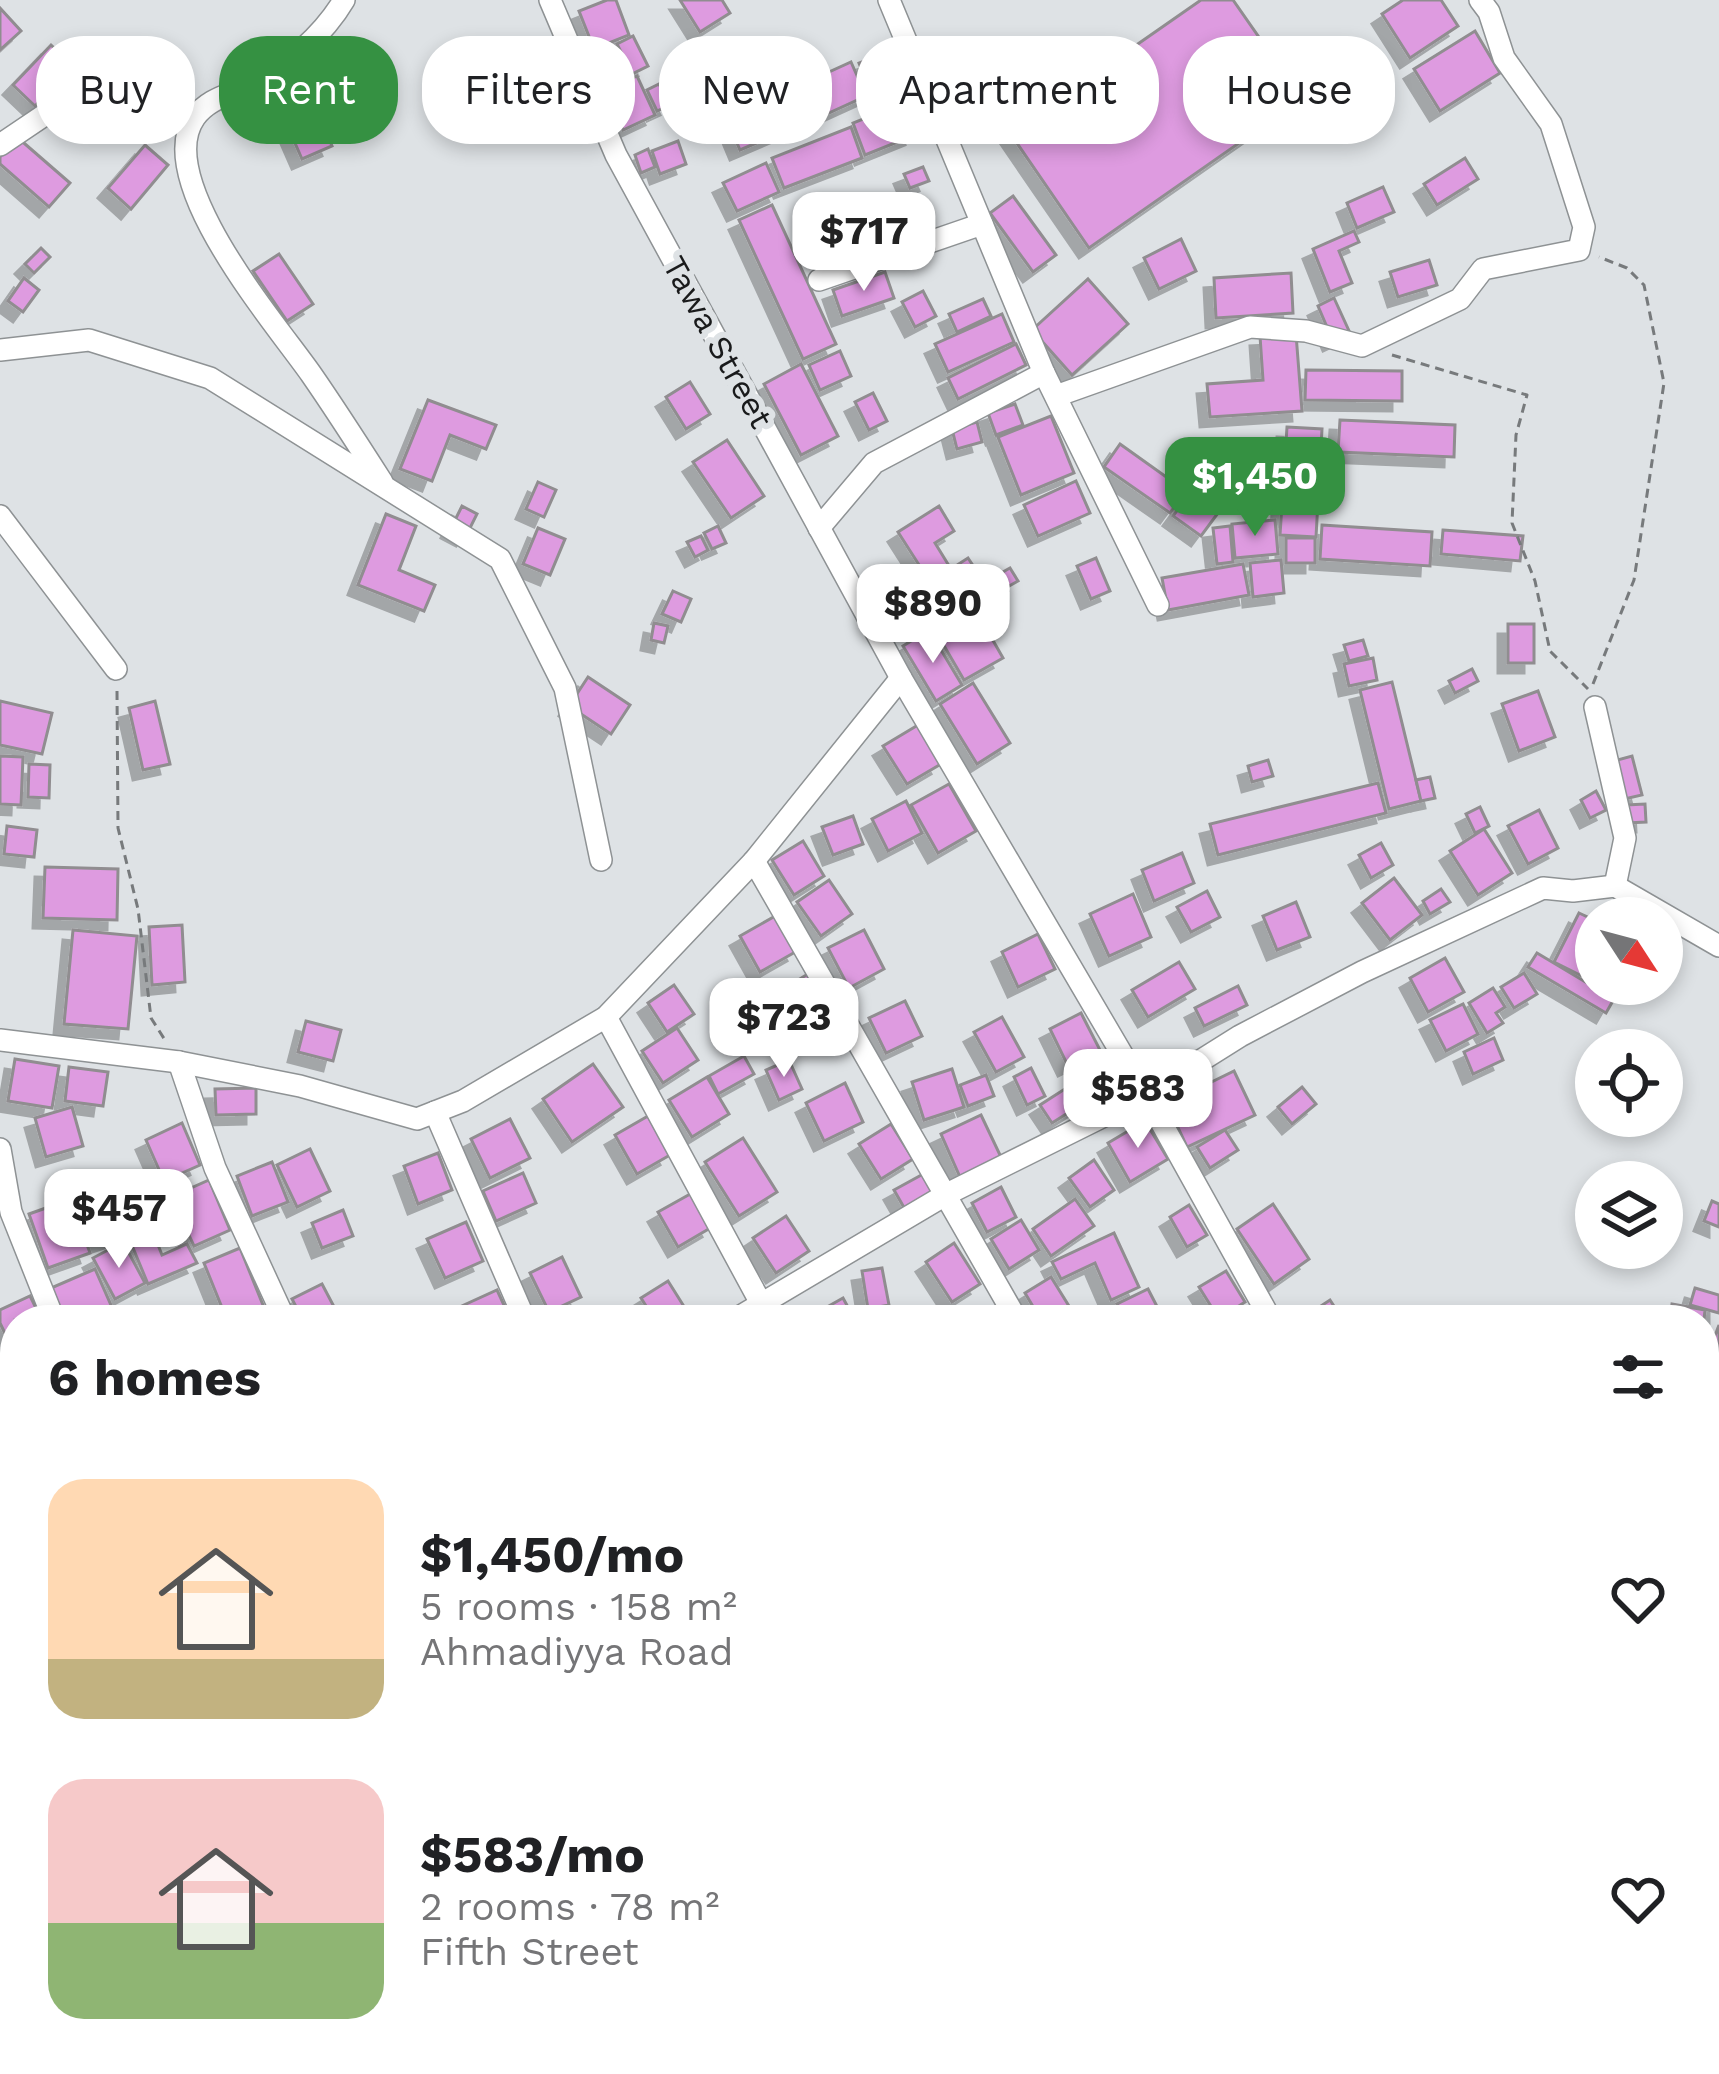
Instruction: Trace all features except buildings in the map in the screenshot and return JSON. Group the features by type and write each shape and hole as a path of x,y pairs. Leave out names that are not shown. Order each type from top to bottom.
{"street":[{"path":"344,0 304,49 254,84 212,101 194,119 184,145 212,230 386,488"},
{"name":"Tawa Street","path":"550,0 616,155 819,528 1263,1305"},
{"path":"889,0 1055,396 1158,604"},
{"path":"1055,396 1250,327 1306,332 1362,346 1460,299 1483,268 1579,250 1584,227 1551,124 1504,58 1489,12 1480,0"},
{"path":"0,145 36,121"},
{"path":"819,280 982,224"},
{"path":"0,350 89,340 210,378 500,560 565,688 601,860"},
{"path":"819,528 874,463 1045,373"},
{"path":"0,515 116,669"},
{"path":"0,1040 179,1062 300,1086 417,1120 463,1101 606,1016 754,861 901,678"},
{"path":"1595,706 1625,838 1615,886"},
{"path":"754,861 1009,1305"},
{"path":"776,1305 947,1194 1146,1095 1240,1036 1362,971 1543,888 1573,891 1615,886 1719,946"},
{"path":"606,1016 761,1305"},
{"path":"179,1062 215,1168 278,1305"},
{"path":"435,1112 519,1305"},
{"path":"0,1149 11,1212 49,1305"}],"path":[{"path":"1362,346 1527,395 1516,435 1512,523 1535,581 1550,651 1591,691 1634,580 1664,383 1644,285 1627,268 1579,250"},
{"path":"116,669 118,828 138,909 151,1018 179,1062"}]}
